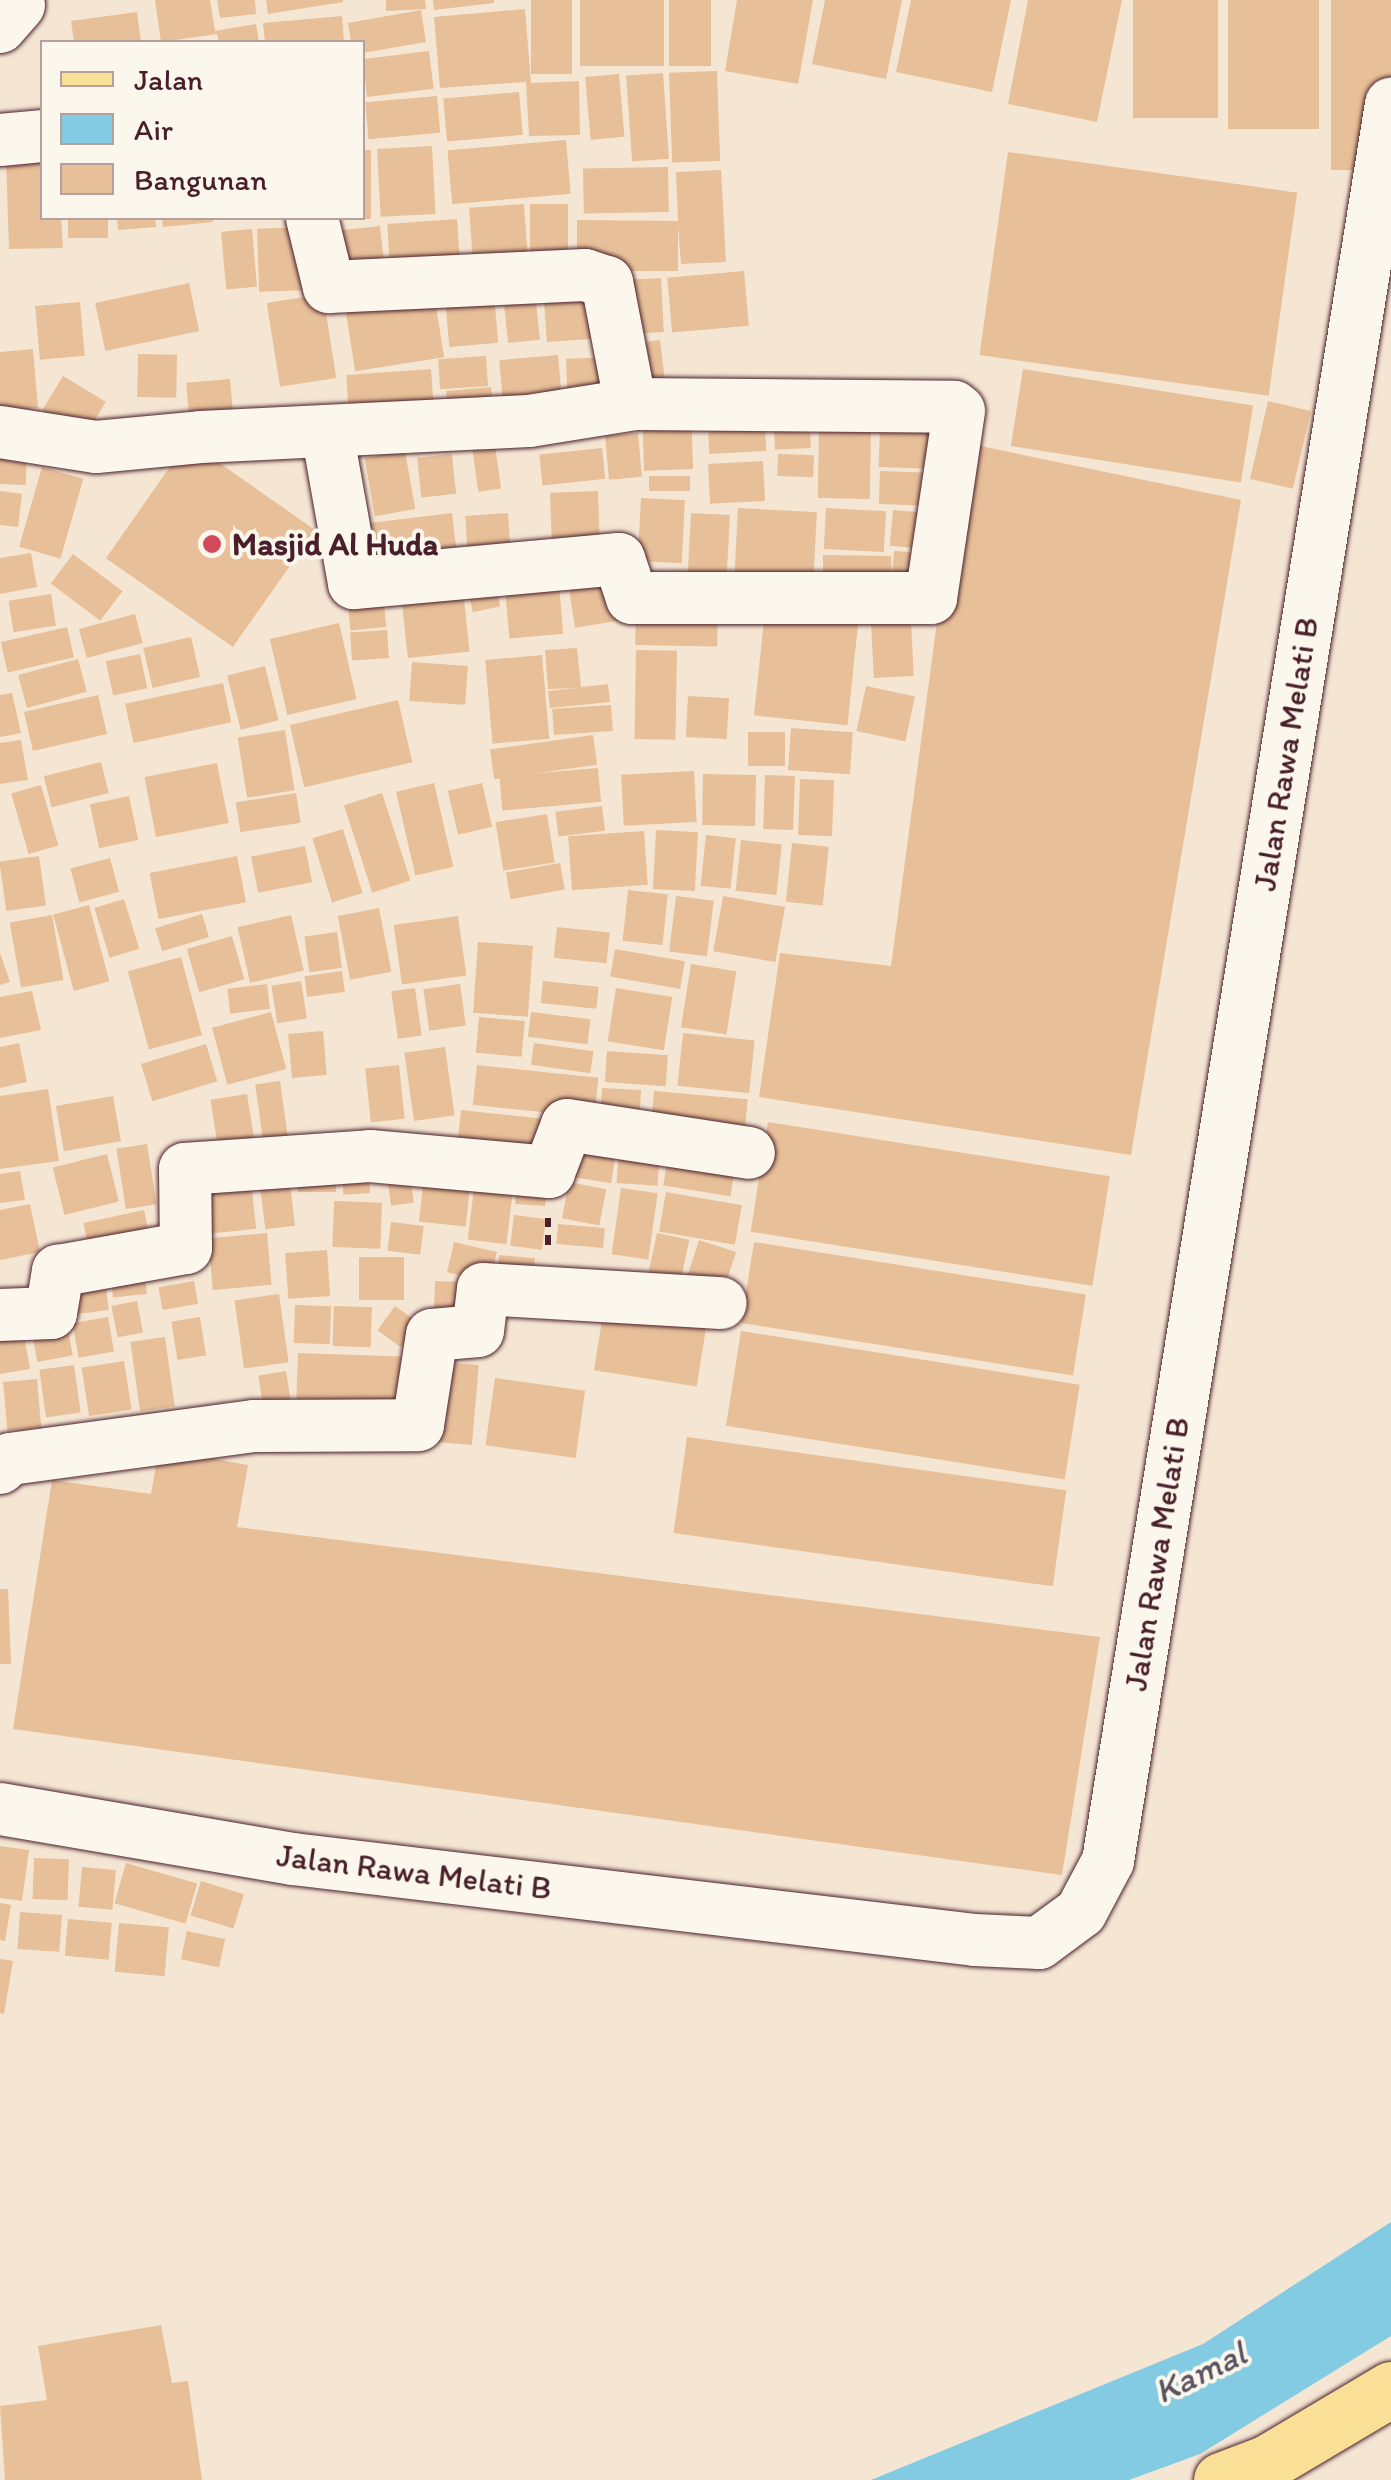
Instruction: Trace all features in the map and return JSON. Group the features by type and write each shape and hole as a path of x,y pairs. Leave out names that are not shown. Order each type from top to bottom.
{"main road":[{"path":"1255,2474 1391,2389"}],"street":[{"name":"Jalan Rawa Melati B","path":"0,1808 293,1858 974,1940 1039,1942 1081,1912 1108,1861 1391,104"},
{"path":"0,140 40,136"},
{"path":"312,220 329,287 586,275 607,282 628,391 636,404"},
{"path":"0,432 96,448 327,431 529,420 636,404 957,409 931,598 632,598 618,560 354,583 327,431"},
{"path":"0,1315 50,1312 58,1271 186,1248 185,1169 370,1156 549,1172 567,1125 749,1154"},
{"path":"0,1468 10,1459 254,1426 418,1426 432,1336 478,1331 483,1289 721,1303"}],"path":[{"path":"546,1293 549,1172"}],"water":[{"name":"Kamal","path":"1391,2222 1391,2336 1200,2454 1129,2480 871,2480 1203,2344"}],"building":[{"path":"155,0 210,0 215,31 256,24 259,40 218,40 217,34 161,40"},
{"path":"217,0 255,0 256,14 220,18"},
{"path":"266,0 343,0 343,2 268,14"},
{"path":"386,0 425,0 426,9 386,11"},
{"path":"433,0 494,0 494,3 434,10"},
{"path":"531,0 572,0 572,74 531,74"},
{"path":"580,0 664,0 664,66 580,66"},
{"path":"669,0 711,0 711,66 669,66"},
{"path":"737,0 813,0 798,84 725,71"},
{"path":"825,0 902,0 886,79 812,64"},
{"path":"911,0 1011,0 992,92 896,72"},
{"path":"1028,0 1122,0 1097,122 1008,104"},
{"path":"1133,0 1218,0 1218,118 1133,118"},
{"path":"1228,0 1319,0 1319,129 1228,129"},
{"path":"1331,0 1391,0 1391,170 1331,170"},
{"path":"525,9 531,83 579,81 580,135 529,136 526,82 440,88 434,17"},
{"path":"421,10 426,42 365,52 365,40 351,40 348,23"},
{"path":"137,12 141,40 74,40 71,21"},
{"path":"342,16 344,40 265,40 263,23"},
{"path":"429,51 434,89 367,97 365,59"},
{"path":"717,71 720,161 672,163 669,73"},
{"path":"663,73 669,159 632,161 626,76"},
{"path":"619,74 624,137 591,140 585,77"},
{"path":"519,92 523,135 447,141 443,99"},
{"path":"437,96 440,133 368,139 365,102"},
{"path":"566,140 571,194 452,204 447,150"},
{"path":"432,146 436,214 381,217 377,149"},
{"path":"365,150 371,150 371,219 365,219"},
{"path":"1008,152 1297,193 1269,396 979,355"},
{"path":"40,158 40,220 61,220 63,248 9,249 6,159"},
{"path":"668,167 669,212 584,213 583,168"},
{"path":"721,170 726,262 681,264 678,226 678,271 577,271 577,220 678,221 676,172"},
{"path":"524,204 528,263 473,267 469,208"},
{"path":"530,204 568,204 568,263 530,263"},
{"path":"457,219 461,271 391,276 387,224"},
{"path":"68,220 108,220 108,238 68,238"},
{"path":"117,220 155,220 156,227 118,230"},
{"path":"162,220 213,220 213,222 163,227"},
{"path":"380,226 385,277 341,281 335,231"},
{"path":"306,227 308,290 259,292 257,229"},
{"path":"252,229 257,287 226,289 221,232"},
{"path":"744,271 749,326 672,333 667,278"},
{"path":"661,278 664,332 620,334 617,280"},
{"path":"189,283 199,331 105,351 95,303"},
{"path":"493,283 498,343 449,347 444,287"},
{"path":"534,283 540,340 508,343 502,286"},
{"path":"589,285 593,339 547,342 543,288"},
{"path":"433,287 444,357 355,371 344,301"},
{"path":"323,294 336,378 280,387 267,303"},
{"path":"80,302 85,356 40,360 35,306"},
{"path":"660,340 666,389 636,392 630,344"},
{"path":"33,349 38,408 0,412 0,352"},
{"path":"138,354 177,355 176,398 137,397"},
{"path":"558,355 562,403 503,408 499,360"},
{"path":"486,356 488,386 440,389 438,359"},
{"path":"616,357 618,404 568,406 566,359"},
{"path":"431,369 435,422 350,428 346,375"},
{"path":"1023,369 1253,405 1241,482 1011,446"},
{"path":"63,376 106,402 85,436 42,410"},
{"path":"230,379 234,425 190,429 186,383"},
{"path":"491,387 494,419 449,423 446,391"},
{"path":"1268,401 1311,411 1293,489 1250,479"},
{"path":"764,408 766,451 709,454 707,411"},
{"path":"691,409 693,469 644,471 642,411"},
{"path":"809,410 811,448 775,450 773,412"},
{"path":"880,428 950,430 949,469 879,467"},
{"path":"819,429 871,430 870,499 818,498"},
{"path":"638,433 642,477 609,480 605,436"},
{"path":"494,438 501,489 478,492 471,441"},
{"name":"Masjid Al Huda","path":"188,441 315,530 233,647 106,558"},
{"path":"961,442 1241,500 1131,1155 759,1097 780,953 891,966"},
{"path":"0,448 27,449 26,485 0,484"},
{"path":"602,448 605,479 543,485 539,455"},
{"path":"405,451 415,509 375,516 365,458"},
{"path":"452,454 456,494 421,497 417,458"},
{"path":"778,454 814,455 813,477 777,476"},
{"path":"763,461 765,501 710,504 708,464"},
{"path":"42,467 83,479 60,559 19,547"},
{"path":"880,471 943,473 942,506 879,504"},
{"path":"649,476 690,476 690,491 649,491"},
{"path":"0,491 22,494 18,527 0,525"},
{"path":"598,491 600,541 552,543 550,493"},
{"path":"641,498 685,500 682,563 638,561"},
{"path":"738,508 817,512 813,588 734,584"},
{"path":"826,508 886,511 884,552 824,549"},
{"path":"893,510 938,514 935,550 890,546"},
{"path":"452,513 458,563 374,573 368,523"},
{"path":"508,513 511,557 468,560 465,516"},
{"path":"691,513 730,515 726,584 687,582"},
{"path":"894,551 934,554 931,590 823,586 823,555 891,556 892,579"},
{"path":"31,553 37,587 0,594 0,558"},
{"path":"73,554 123,591 100,621 51,584"},
{"path":"619,566 627,619 575,628 567,574"},
{"path":"558,574 563,634 509,638 504,579"},
{"path":"494,577 500,606 473,612 467,583"},
{"path":"462,580 470,652 408,658 400,586"},
{"path":"382,586 386,627 350,631 346,590"},
{"path":"51,594 56,626 14,632 9,601"},
{"path":"636,600 718,601 717,646 635,645"},
{"path":"766,601 859,611 847,725 754,715"},
{"path":"910,603 914,676 874,678 870,605"},
{"path":"135,614 143,643 87,658 79,629"},
{"path":"339,623 357,699 287,715 270,639"},
{"path":"67,627 74,657 8,673 1,642"},
{"path":"387,630 389,658 352,661 350,633"},
{"path":"191,637 200,677 152,688 143,648"},
{"path":"577,648 581,687 608,684 610,702 550,708 548,691 577,688 548,689 545,650"},
{"path":"636,650 677,651 675,740 634,739"},
{"path":"140,654 147,688 113,696 106,661"},
{"path":"542,655 549,739 493,744 485,660"},
{"path":"78,659 87,692 27,708 18,675"},
{"path":"412,662 468,666 465,705 409,701"},
{"path":"265,666 279,720 241,730 227,675"},
{"path":"223,683 231,722 134,743 125,704"},
{"path":"866,686 915,696 905,741 856,731"},
{"path":"12,693 21,733 0,737 0,695"},
{"path":"98,695 107,734 33,751 24,712"},
{"path":"688,696 729,698 727,739 686,737"},
{"path":"398,700 412,762 304,787 290,725"},
{"path":"611,705 613,731 554,735 552,709"},
{"path":"791,728 853,732 850,774 788,770"},
{"path":"285,730 295,790 247,798 238,738"},
{"path":"748,732 785,732 785,766 748,766"},
{"path":"593,735 597,765 494,779 490,749"},
{"path":"21,740 28,780 0,784 0,743"},
{"path":"101,762 109,793 51,807 44,776"},
{"path":"217,763 229,823 156,837 144,777"},
{"path":"598,768 601,802 502,810 499,777"},
{"path":"694,771 697,822 624,826 621,775"},
{"path":"703,774 756,775 755,826 702,825"},
{"path":"765,775 795,776 793,830 763,829"},
{"path":"800,779 834,780 832,836 798,835"},
{"path":"434,783 453,867 415,876 396,792"},
{"path":"482,783 492,827 458,835 448,791"},
{"path":"41,785 58,846 29,854 11,794"},
{"path":"296,793 301,823 240,832 236,803"},
{"path":"382,793 410,880 372,893 344,805"},
{"path":"129,796 138,840 99,848 90,804"},
{"path":"602,806 605,831 558,837 555,812"},
{"path":"547,814 555,862 503,871 496,822"},
{"path":"343,829 363,893 332,902 312,838"},
{"path":"656,830 698,832 695,891 653,889"},
{"path":"644,831 648,885 572,890 568,836"},
{"path":"706,835 736,838 731,889 701,886"},
{"path":"741,840 782,844 776,895 736,891"},
{"path":"792,843 829,847 823,906 786,902"},
{"path":"305,846 312,882 258,893 251,856"},
{"path":"39,856 46,906 6,911 0,861"},
{"path":"237,856 246,902 159,919 150,873"},
{"path":"110,858 119,892 79,902 70,869"},
{"path":"560,863 565,890 511,899 506,873"},
{"path":"628,890 668,894 662,945 623,941"},
{"path":"676,896 714,901 707,956 669,952"},
{"path":"723,896 785,907 775,962 713,951"},
{"path":"124,899 139,949 110,958 94,908"},
{"path":"89,905 109,981 74,991 53,915"},
{"path":"379,908 391,972 350,980 338,916"},
{"path":"202,914 209,937 162,951 155,928"},
{"path":"52,915 63,980 21,987 10,922"},
{"path":"291,915 304,971 250,983 237,927"},
{"path":"458,916 466,975 402,984 394,925"},
{"path":"557,927 610,933 606,963 554,958"},
{"path":"337,932 342,968 309,972 304,937"},
{"path":"232,936 244,979 199,992 187,949"},
{"path":"478,942 533,946 528,1017 473,1013"},
{"path":"615,949 685,961 680,989 610,977"},
{"path":"0,953 10,982 0,985"},
{"path":"181,957 202,1035 149,1049 128,971"},
{"path":"691,964 736,971 726,1034 681,1027"},
{"path":"342,971 345,992 307,997 304,976"},
{"path":"301,981 307,1019 277,1023 271,986"},
{"path":"543,981 599,987 596,1009 541,1003"},
{"path":"267,984 270,1009 230,1014 227,989"},
{"path":"460,984 466,1026 429,1031 423,989"},
{"path":"415,988 422,1036 398,1039 391,991"},
{"path":"616,988 672,997 664,1050 608,1041"},
{"path":"32,991 41,1030 0,1038 0,997"},
{"path":"271,1012 286,1069 227,1085 212,1028"},
{"path":"531,1012 591,1019 588,1044 528,1037"},
{"path":"479,1017 525,1021 522,1057 476,1053"},
{"path":"323,1031 327,1075 292,1078 288,1034"},
{"path":"683,1033 755,1041 749,1093 677,1086"},
{"path":"19,1043 27,1082 0,1088 0,1047"},
{"path":"534,1043 593,1051 590,1073 531,1065"},
{"path":"206,1044 217,1081 152,1101 141,1064"},
{"path":"445,1047 455,1115 414,1121 404,1053"},
{"path":"607,1051 668,1055 666,1086 605,1082"},
{"path":"399,1065 405,1119 371,1122 365,1069"},
{"path":"477,1065 598,1078 594,1118 473,1105"},
{"path":"280,1081 288,1139 263,1143 255,1084"},
{"path":"602,1088 641,1090 639,1127 600,1125"},
{"path":"48,1089 59,1161 0,1169 0,1096"},
{"path":"654,1091 748,1099 744,1145 650,1137"},
{"path":"247,1094 254,1137 217,1143 210,1100"},
{"path":"113,1096 121,1141 64,1151 56,1106"},
{"path":"461,1110 544,1119 539,1160 457,1152"},
{"path":"768,1122 1110,1176 1092,1286 751,1232"},
{"path":"575,1136 617,1143 611,1183 569,1176"},
{"path":"147,1144 157,1204 126,1209 116,1149"},
{"path":"619,1148 660,1151 657,1186 617,1183"},
{"path":"669,1150 736,1161 731,1196 663,1186"},
{"path":"107,1154 119,1202 65,1215 53,1168"},
{"path":"368,1161 370,1193 343,1195 341,1163"},
{"path":"408,1161 414,1203 391,1206 385,1164"},
{"path":"425,1165 472,1170 466,1227 419,1222"},
{"path":"298,1166 336,1166 336,1192 298,1192"},
{"path":"20,1171 25,1200 0,1203 0,1174"},
{"path":"476,1172 515,1177 506,1244 468,1239"},
{"path":"289,1176 295,1226 265,1229 259,1180"},
{"path":"517,1178 547,1180 545,1206 515,1204"},
{"path":"251,1180 256,1229 197,1235 192,1186"},
{"path":"569,1182 606,1189 599,1226 562,1218"},
{"path":"621,1188 658,1193 648,1259 612,1254"},
{"path":"666,1192 742,1205 735,1245 659,1231"},
{"path":"334,1201 382,1203 380,1249 332,1247"},
{"path":"30,1204 40,1252 0,1260 0,1210"},
{"path":"144,1210 153,1251 92,1264 83,1223"},
{"path":"514,1215 546,1219 542,1250 510,1246"},
{"path":"391,1222 424,1226 420,1255 387,1251"},
{"path":"558,1224 605,1228 603,1248 556,1244"},
{"path":"267,1233 272,1285 213,1290 208,1238"},
{"path":"657,1233 689,1240 681,1281 648,1274"},
{"path":"699,1240 736,1252 722,1296 685,1284"},
{"path":"454,1242 497,1252 490,1282 447,1272"},
{"path":"754,1242 1086,1295 1073,1376 741,1323"},
{"path":"327,1250 330,1296 288,1299 285,1253"},
{"path":"499,1255 535,1258 532,1287 496,1284"},
{"path":"359,1257 404,1257 404,1300 359,1300"},
{"path":"144,1267 147,1294 113,1297 110,1271"},
{"path":"104,1275 109,1310 70,1315 65,1280"},
{"path":"194,1281 198,1304 163,1310 159,1287"},
{"path":"435,1281 473,1282 471,1326 433,1325"},
{"path":"279,1294 289,1362 244,1369 234,1300"},
{"path":"137,1301 143,1332 118,1337 111,1306"},
{"path":"295,1305 331,1306 330,1344 294,1343"},
{"path":"334,1306 372,1307 371,1347 333,1346"},
{"path":"395,1306 418,1323 401,1347 377,1330"},
{"path":"604,1307 707,1323 697,1386 594,1370"},
{"path":"65,1315 73,1355 37,1362 30,1322"},
{"path":"108,1317 114,1351 79,1358 73,1323"},
{"path":"200,1317 206,1356 177,1360 171,1322"},
{"path":"22,1324 30,1369 0,1374 0,1328"},
{"path":"741,1331 1080,1385 1065,1479 726,1426"},
{"path":"165,1337 175,1406 140,1411 130,1342"},
{"path":"298,1353 408,1357 406,1405 296,1401"},
{"path":"124,1361 132,1409 89,1416 82,1368"},
{"path":"442,1362 479,1365 472,1445 435,1442"},
{"path":"74,1365 81,1413 46,1417 39,1370"},
{"path":"286,1371 292,1407 264,1411 258,1375"},
{"path":"495,1378 585,1391 576,1458 486,1445"},
{"path":"37,1379 41,1428 7,1431 3,1382"},
{"path":"687,1437 1066,1490 1053,1586 674,1533"},
{"path":"159,1449 248,1465 237,1527 1100,1637 1062,1875 13,1729 52,1480 151,1494"},
{"path":"0,1589 8,1589 11,1664 0,1664"},
{"path":"0,1846 29,1850 22,1901 0,1898"},
{"path":"34,1858 69,1859 68,1900 33,1899"},
{"path":"126,1863 197,1883 186,1924 114,1903"},
{"path":"82,1867 116,1870 112,1910 79,1907"},
{"path":"201,1881 244,1894 234,1929 190,1915"},
{"path":"0,1903 11,1905 5,1941 0,1940"},
{"path":"20,1912 62,1915 59,1952 17,1949"},
{"path":"68,1919 112,1923 109,1960 65,1956"},
{"path":"119,1923 169,1927 165,1976 115,1972"},
{"path":"187,1931 225,1939 219,1967 181,1959"},
{"path":"0,1959 13,1961 4,2014 0,2013"},
{"path":"161,2325 172,2383 188,2381 202,2480 5,2480 0,2406 47,2400 38,2346"}],"place":[{"name":"Masjid Al Huda","path":"212,544"}]}
